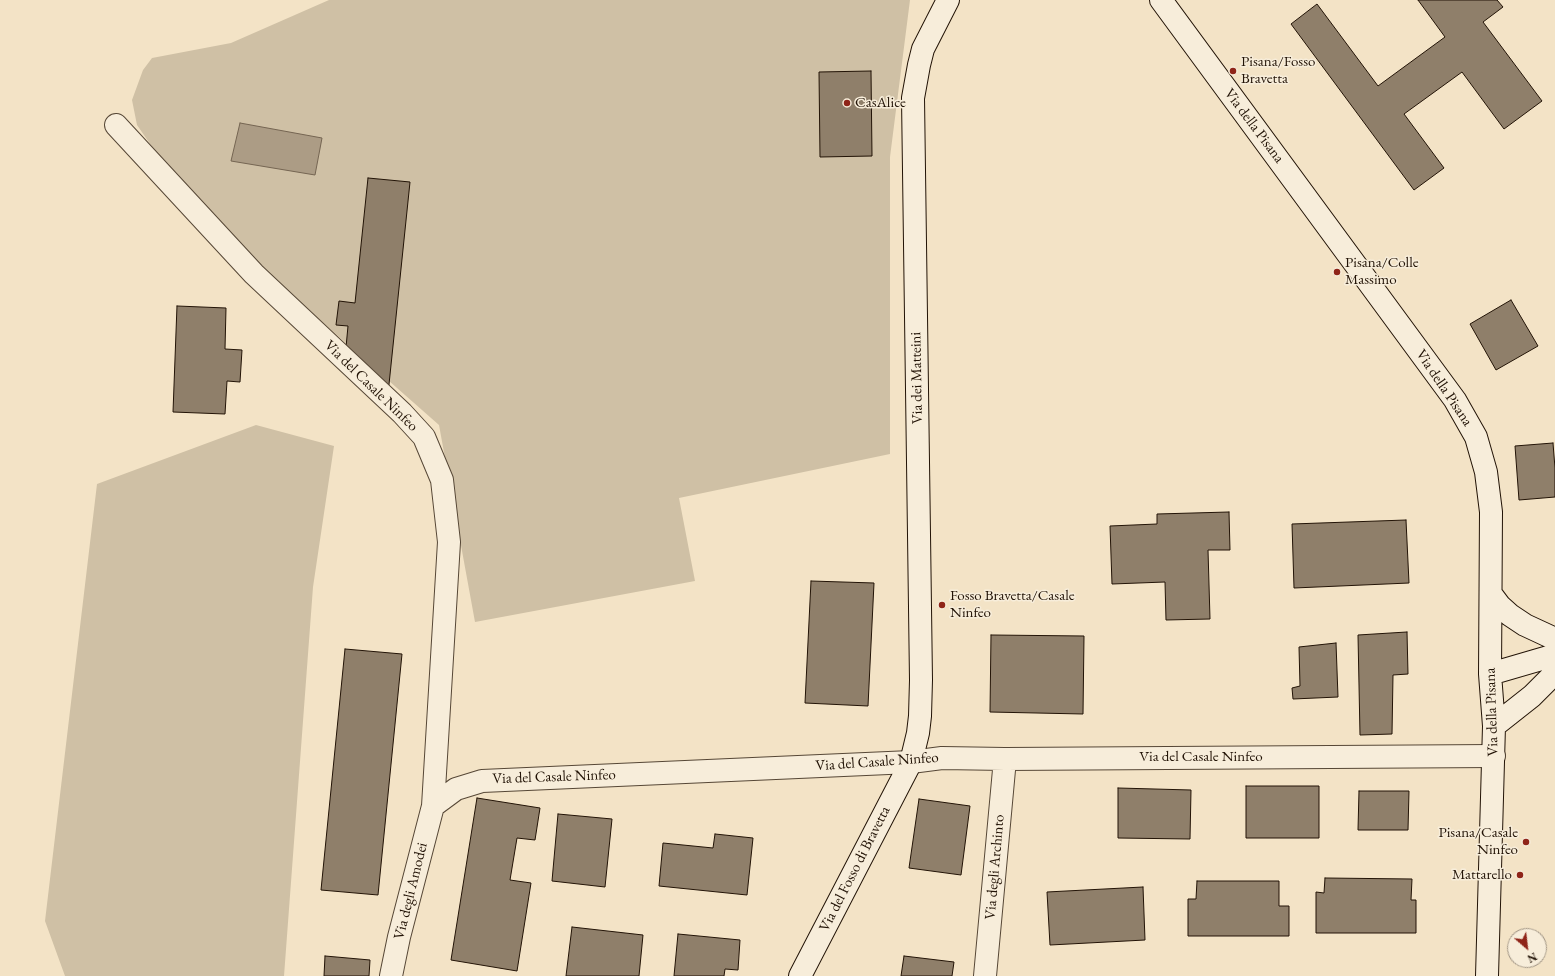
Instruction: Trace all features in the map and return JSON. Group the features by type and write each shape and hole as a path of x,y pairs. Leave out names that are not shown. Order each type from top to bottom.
{"street":[{"name":"Via dei Matteini","path":"911,762 918,733 921,680 913,98 918,65 923,49 948,0"},
{"name":"Via della Pisana","path":"1161,0 1314,206 1463,412 1476,437 1486,472 1490,512 1490,674 1494,726 1494,756 1487,976"},
{"name":"Via del Casale Ninfeo","path":"116,125 254,274 402,413 424,437 442,480 449,542 433,806"},
{"path":"1491,594 1500,606 1510,615 1525,625 1555,639"},
{"path":"1490,674 1555,655"},
{"path":"1494,726 1532,696 1555,673"},
{"name":"Via del Casale Ninfeo","path":"433,806 456,789 482,780 911,762 942,758 1005,759 1494,756"},
{"name":"Via degli Archinto","path":"985,976 1005,759"},
{"name":"Via del Fosso di Bravetta","path":"800,976 911,762"},
{"name":"Via degli Amodei","path":"392,976 399,937 433,806"}],"shaded area":[{"path":"329,0 910,0 890,157 890,454 679,498 695,581 475,622 439,425 279,284 184,193 137,125 132,100 143,70 152,58 231,43"},
{"path":"240,123 322,138 315,175 231,161"},
{"path":"256,425 334,446 313,587 284,976 65,976 45,921 97,484"}],"building":[{"path":"1418,0 1497,0 1503,7 1483,22 1542,101 1504,129 1462,72 1404,114 1444,168 1414,190 1291,24 1317,4 1378,86 1445,37"},
{"path":"871,71 872,156 820,157 819,72"},
{"path":"368,178 410,182 388,394 345,358 348,326 336,325 339,301 355,303"},
{"path":"1511,300 1538,346 1496,370 1470,324"},
{"path":"177,306 226,308 225,349 242,350 240,382 227,381 225,414 173,412"},
{"path":"1553,443 1555,497 1519,500 1515,446"},
{"path":"1229,512 1230,550 1208,550 1210,619 1166,620 1165,582 1112,584 1110,526 1157,524 1157,514"},
{"path":"1406,520 1409,583 1294,588 1292,524"},
{"path":"811,581 874,583 868,706 805,703"},
{"path":"1407,632 1408,674 1393,675 1392,734 1360,735 1358,635"},
{"path":"991,635 1084,636 1083,714 990,712"},
{"path":"1336,643 1338,697 1293,699 1292,688 1300,686 1299,647"},
{"path":"345,649 402,654 378,895 321,890"},
{"path":"1246,786 1319,786 1319,838 1246,838"},
{"path":"1118,788 1191,790 1190,839 1118,838"},
{"path":"1359,791 1409,791 1408,830 1358,830"},
{"path":"477,798 540,808 535,840 517,838 510,880 531,883 517,971 451,960"},
{"path":"919,799 970,806 961,875 909,868"},
{"path":"558,814 612,819 605,887 552,881"},
{"path":"715,834 753,838 747,895 659,886 663,843 713,848"},
{"path":"1325,878 1412,879 1411,900 1416,900 1416,933 1316,933 1316,892 1324,893"},
{"path":"1197,881 1279,881 1279,906 1289,906 1289,936 1188,936 1188,899 1196,899"},
{"path":"1143,887 1145,940 1050,945 1047,892"},
{"path":"572,927 643,935 639,976 566,976"},
{"path":"678,934 740,940 738,970 725,969 724,976 674,976"},
{"path":"325,956 370,960 369,976 324,976"},
{"path":"904,956 954,962 952,976 901,976"}],"place":[{"name":"Pisana/Fosso Bravetta","path":"1233,71"},
{"name":"CasAlice","path":"847,103"},
{"name":"Pisana/Colle Massimo","path":"1337,272"},
{"name":"Fosso Bravetta/Casale Ninfeo","path":"942,605"},
{"name":"Pisana/Casale Ninfeo","path":"1526,842"},
{"name":"Mattarello","path":"1520,875"}]}
